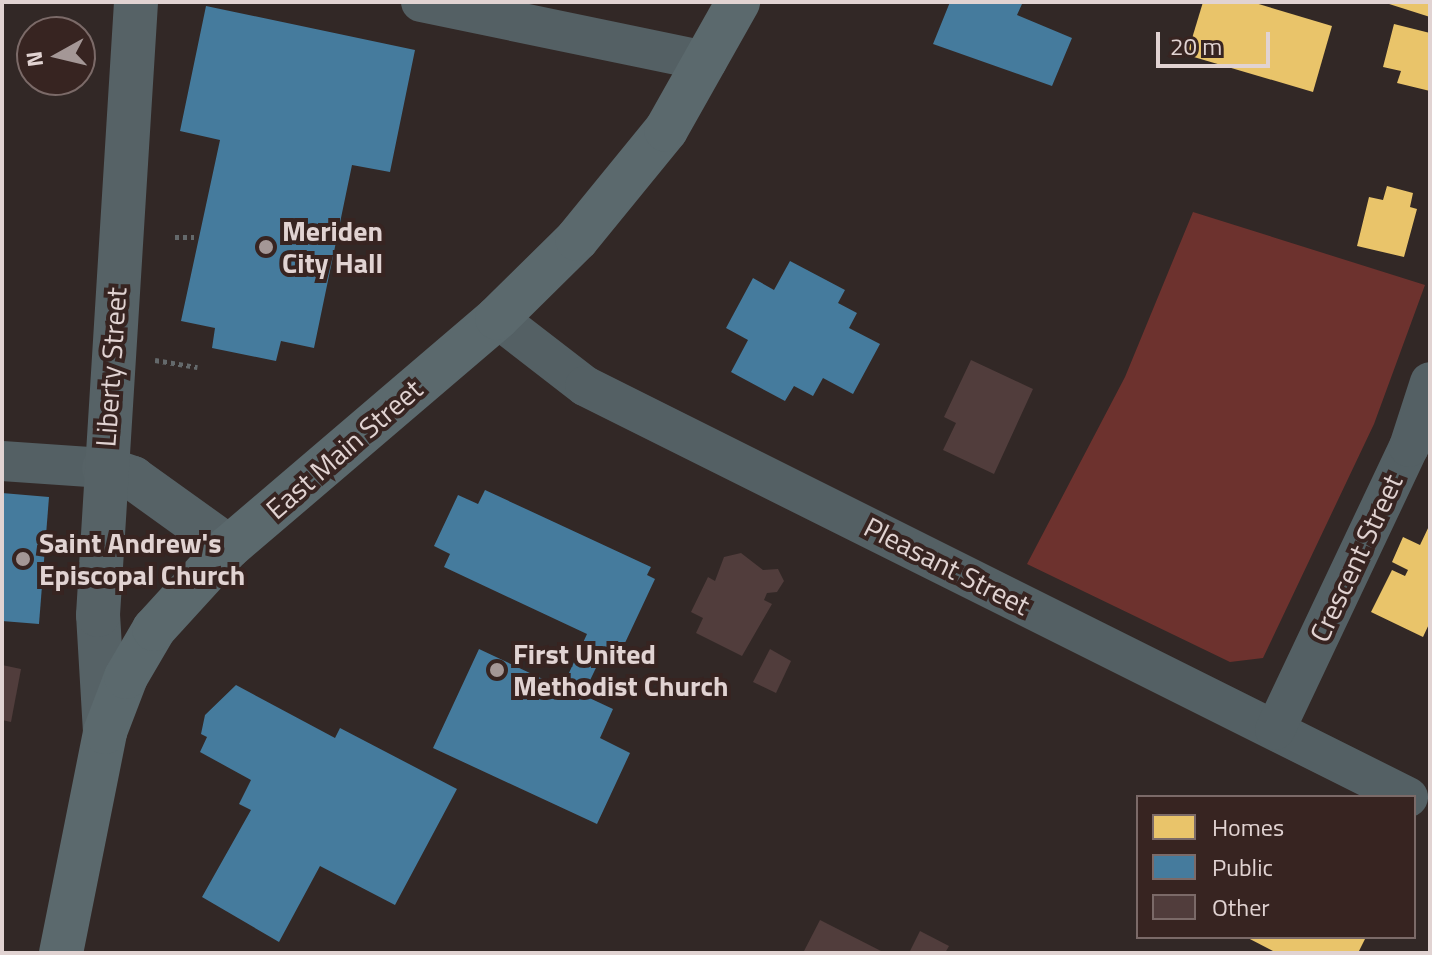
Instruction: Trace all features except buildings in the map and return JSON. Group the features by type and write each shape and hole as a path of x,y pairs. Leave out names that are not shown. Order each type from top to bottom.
{"main road":[{"name":"Liberty Street","path":"105,732 98,615 104,468 136,2"},
{"name":"East Main Street","path":"61,953 105,732 126,677 154,629 229,547 497,318 623,186 666,130 738,2"},
{"path":"104,468 133,478 229,547"}],"street":[{"path":"421,2 707,61"},
{"name":"Pleasant Street","path":"497,318 585,386 1404,795"},
{"name":"Crescent Street","path":"1275,730 1409,447 1430,382"},
{"path":"2,461 104,468"}],"path":[{"path":"175,237 194,237"},
{"path":"142,358 197,367"}],"shaded area":[{"path":"1193,212 1425,285 1374,424 1263,658 1230,662 1027,564 1125,377"}],"place":[{"name":"Meriden City Hall","path":"266,247"},
{"name":"Saint Andrew's Episcopal Church","path":"23,559"},
{"name":"First United Methodist Church","path":"497,670"}]}
